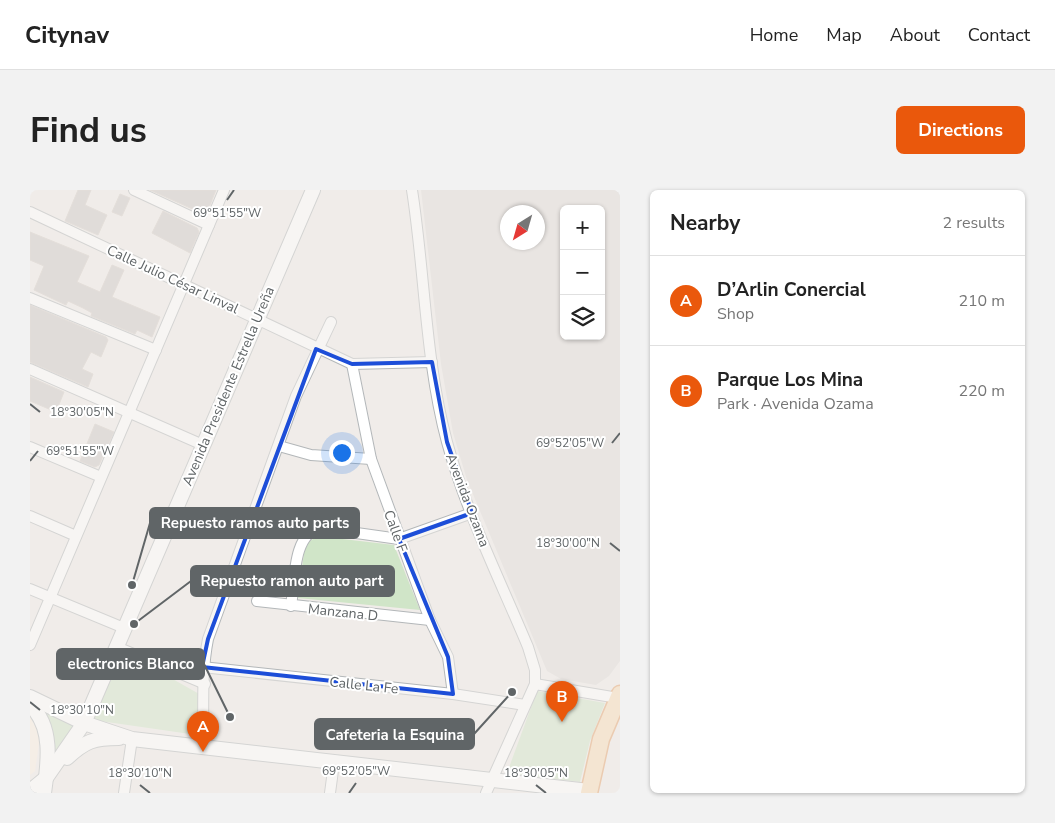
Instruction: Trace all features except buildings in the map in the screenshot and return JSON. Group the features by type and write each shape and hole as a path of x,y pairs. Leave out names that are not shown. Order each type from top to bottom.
{"main road":[{"name":"Avenida Presidente Estrella Ureña","path":"30,791 46,778 84,723 313,190"},
{"path":"46,778 79,747 96,738 132,739 334,763 489,787 592,792 601,739 619,696"},
{"path":"30,698 84,723 132,739"},
{"path":"30,705 40,714 47,734 44,793"}],"street":[{"path":"134,190 209,225"},
{"path":"30,645 224,190"},
{"name":"Avenida Ozama","path":"412,190 432,362 447,442 472,513 528,647 535,670 535,684"},
{"name":"Calle Julio César Linval","path":"30,212 257,318 316,349 352,364 432,362"},
{"path":"30,298 156,350"},
{"path":"203,748 204,684 202,667 208,639 296,396 330,322"},
{"name":"Calle F","path":"352,364 371,459 430,620 448,657 453,694"},
{"path":"30,369 203,445"},
{"path":"279,446 311,454 371,459"},
{"path":"30,448 101,478"},
{"path":"292,606 300,542 311,529 321,528 399,539 472,513"},
{"path":"30,516 76,536"},
{"path":"30,589 124,628"},
{"name":"Manzana D","path":"257,601 430,620"},
{"path":"117,647 204,684"},
{"name":"Calle La Fe","path":"202,667 453,694 526,704"},
{"path":"489,787 535,684 619,696"},
{"path":"124,793 132,739"},
{"path":"330,793 334,763"}],"highlighted area":[{"path":"316,349 352,364 432,362 447,442 472,513 399,539 448,657 453,694 202,667 208,639"}],"shaded area":[{"path":"421,190 620,190 620,661 609,676 596,685 561,679 547,671 467,480 453,433 441,364"},
{"path":"30,717 40,736 35,771 30,775"}],"green space":[{"path":"317,536 394,545 420,610 298,598 305,545"},
{"path":"123,651 201,695 197,735 93,720"},
{"path":"537,691 605,703 590,741 580,782 507,773"},
{"path":"35,704 76,725 54,756 52,734 48,721 41,709"}],"place":[{"name":"Repuesto ramos auto parts","path":"132,585"},
{"name":"Repuesto ramon auto part","path":"134,624"},
{"name":"Cafeteria la Esquina","path":"512,692"},
{"name":"electronics Blanco","path":"230,717"},
{"name":"Parque Los Mina","path":"562,722"},
{"name":"D’Arlin Conercial","path":"203,752"}]}
